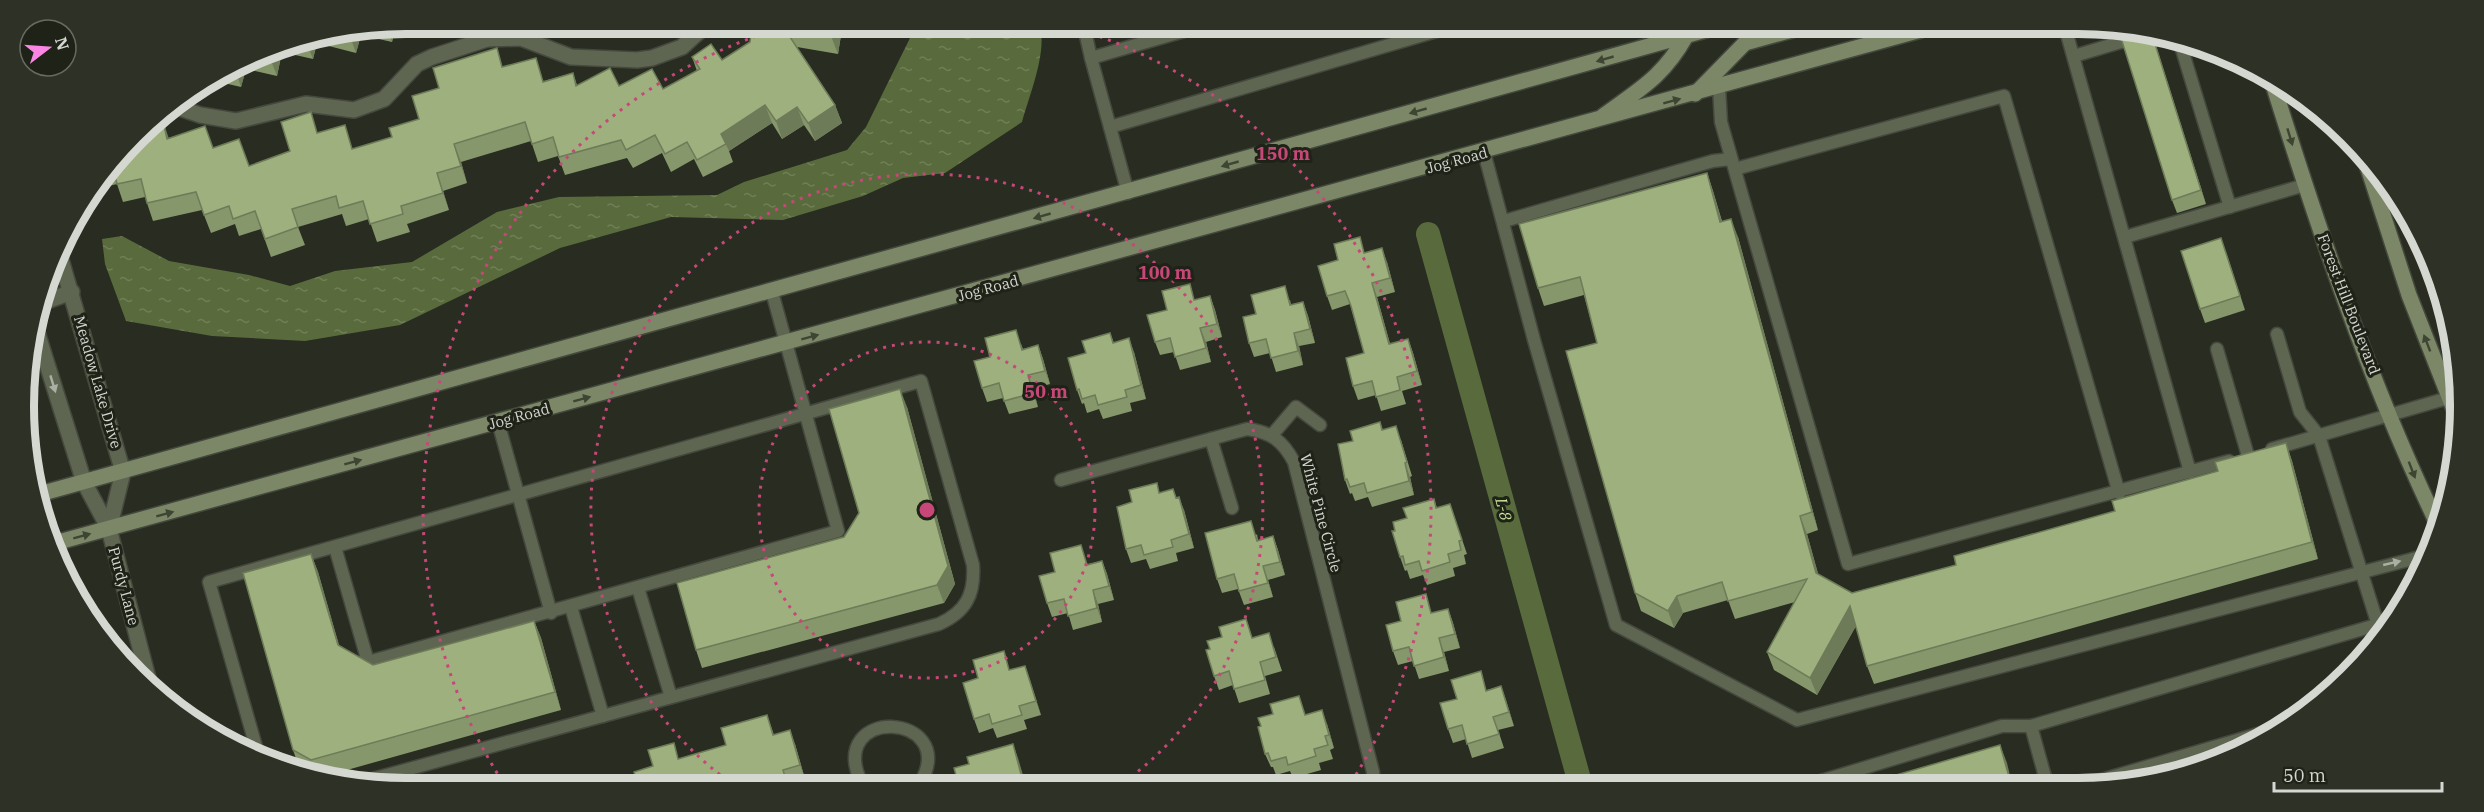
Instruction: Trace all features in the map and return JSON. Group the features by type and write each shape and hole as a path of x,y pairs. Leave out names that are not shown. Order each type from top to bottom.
{"main road":[{"path":"45,493 1128,193 1661,36 1678,34"},
{"path":"1595,122 1654,79 1672,61 1686,34"},
{"path":"1694,95 1745,43 1778,34"},
{"name":"Jog Road","path":"60,542 1694,95 1907,34"},
{"name":"Forest Hill Boulevard","path":"2275,91 2342,292 2433,514"},
{"path":"2371,178 2409,295 2450,402"}],"street":[{"path":"183,109 200,115 236,121 306,104 354,110 384,99 417,64 487,39 521,38 571,57 637,60 652,58 682,47 696,34"},
{"name":"Meadow Lake Drive","path":"63,264 123,472"},
{"path":"50,300 72,292"},
{"path":"40,343 84,482"},
{"name":"Purdy Lane","path":"109,529 123,472"},
{"name":"Purdy Lane","path":"84,482 109,529 146,672"}],"lane":[{"path":"1086,34 1128,193"},
{"path":"1091,58 1174,34"},
{"path":"1110,127 1427,34"},
{"path":"2067,34 2190,472"},
{"path":"2074,56 2131,39"},
{"path":"2182,49 2230,207"},
{"path":"1719,87 1721,122 1848,564 2119,493 2391,415 2450,402"},
{"path":"1504,221 1713,161 1733,164 2004,96 2119,493"},
{"path":"1484,152 1537,352 1616,625 1797,720 2417,558"},
{"path":"2125,237 2305,185"},
{"path":"335,547 368,662 551,613 838,531 772,292"},
{"path":"2277,334 2300,412 2319,436 2361,571 2382,619"},
{"path":"2217,349 2248,456"},
{"path":"257,746 209,582 921,381 973,565 974,580 971,594 964,608 953,618 939,624 380,777"},
{"path":"1061,480 1247,429 1272,435 1296,407 1320,425"},
{"path":"498,422 551,613"},
{"name":"White Pine Circle","path":"1272,435 1287,449 1294,462 1373,778"},
{"path":"1211,439 1232,508"},
{"path":"638,588 671,697"},
{"path":"571,607 603,716"},
{"path":"1831,778 2002,726 2031,726 2378,625"},
{"path":"860,778 855,760 862,739 881,726 892,725 913,732 921,741 928,762 922,778"},
{"path":"2031,726 2045,778"},
{"path":"2118,775 2244,738"}],"water":[{"path":"912,34 1041,34 1039,62 1022,122 945,173 903,178 863,196 783,220 671,217 560,248 400,325 305,341 212,336 126,321 105,264 102,239 122,236 169,261 249,275 290,286 335,271 412,262 497,212 559,197 717,195 744,182 847,150 866,127"}],"building":[{"path":"751,34 788,34 835,105 808,123 797,107 776,121 765,105 721,134 726,144 697,160 687,142 665,154 655,135 626,150 621,140 559,157 553,137 532,144 525,122 454,144 461,166 437,173 443,193 401,206 403,214 370,224 363,201 339,208 336,196 292,209 298,227 265,239 255,211 233,219 229,206 204,215 196,192 147,203 141,179 117,184 115,175 143,143 164,125 167,139 205,126 213,148 239,139 249,166 290,151 281,122 311,112 317,133 345,125 352,149 392,137 389,128 419,119 412,96 439,88 433,68 497,48 502,67 536,58 543,82 573,73 576,86 610,68 619,86 652,69 663,89 700,69 692,57 711,44 722,60 750,42"},
{"path":"2121,38 2155,43 2201,190 2172,200"},
{"path":"1707,173 1720,222 1731,219 1812,512 1800,516 1816,573 1852,593 1956,565 1954,556 2115,511 2112,501 2218,471 2215,462 2286,443 2312,542 1867,666 1850,606 1810,678 1767,652 1807,579 1728,601 1722,582 1677,596 1668,611 1635,593 1566,351 1597,343 1580,277 1538,288 1519,224"},
{"path":"1360,237 1364,253 1382,248 1390,278 1372,283 1389,344 1408,339 1417,371 1397,377 1400,390 1376,397 1372,381 1353,386 1346,358 1364,353 1351,306 1345,291 1327,296 1318,266 1338,260 1334,244"},
{"path":"2221,238 2240,296 2200,309 2181,251"},
{"path":"1190,284 1194,300 1210,296 1217,324 1200,328 1206,348 1175,357 1170,338 1155,342 1147,315 1167,310 1162,291"},
{"path":"1285,286 1290,305 1303,302 1310,329 1294,333 1298,351 1271,358 1266,339 1249,343 1243,317 1256,314 1251,295"},
{"path":"1016,330 1022,350 1038,345 1045,371 1028,375 1033,393 1004,401 999,383 982,388 974,361 990,357 985,338"},
{"path":"1110,333 1113,343 1129,338 1141,385 1125,390 1127,397 1098,405 1095,395 1082,399 1079,389 1077,390 1068,358 1086,353 1082,341"},
{"path":"900,389 948,566 937,585 696,650 677,583 844,537 859,513 829,409"},
{"path":"1380,422 1382,430 1396,426 1407,462 1405,463 1409,481 1367,493 1364,483 1350,487 1347,479 1345,480 1338,444 1353,441 1350,431"},
{"path":"1157,483 1159,493 1173,489 1176,498 1179,497 1189,534 1171,540 1173,547 1144,555 1141,545 1126,549 1117,507 1132,502 1129,490"},
{"path":"1434,499 1436,508 1450,504 1462,540 1459,541 1461,550 1448,554 1450,562 1422,571 1419,561 1405,565 1403,556 1400,557 1392,531 1395,531 1393,522 1407,518 1403,508"},
{"path":"1251,521 1257,541 1273,536 1280,562 1263,566 1268,583 1239,591 1234,574 1217,579 1205,533"},
{"path":"1081,545 1087,565 1102,561 1109,586 1093,590 1097,608 1068,616 1064,599 1047,603 1039,576 1055,572 1050,553"},
{"path":"311,554 338,645 373,665 534,621 555,692 311,760 293,750 243,573"},
{"path":"1426,594 1431,613 1448,609 1455,634 1439,638 1444,657 1414,666 1409,647 1393,651 1386,625 1401,621 1396,602"},
{"path":"1246,619 1252,638 1269,633 1276,657 1260,662 1265,680 1234,689 1229,671 1214,676 1206,650 1210,649 1207,641 1222,637 1219,627"},
{"path":"1004,651 1009,670 1025,666 1036,701 1019,706 1022,715 992,724 989,714 974,719 963,683 978,678 973,660"},
{"path":"1481,671 1486,691 1501,686 1509,712 1493,717 1499,734 1467,744 1462,725 1448,729 1440,703 1457,699 1451,680"},
{"path":"1299,696 1305,715 1322,710 1329,735 1325,736 1328,745 1314,749 1316,756 1288,765 1286,757 1271,761 1268,753 1265,754 1258,718 1273,714 1270,704"},
{"path":"767,715 773,735 790,730 800,765 783,770 785,778 735,778 735,776 727,778 636,778 634,772 653,766 648,750 674,743 678,759 726,745 721,728"},
{"path":"1013,744 1022,778 957,778 954,768 969,764 967,757"},
{"path":"2000,745 2009,778 1886,778"}],"waterway":[{"name":"L-8","path":"1428,234 1579,778"}]}
